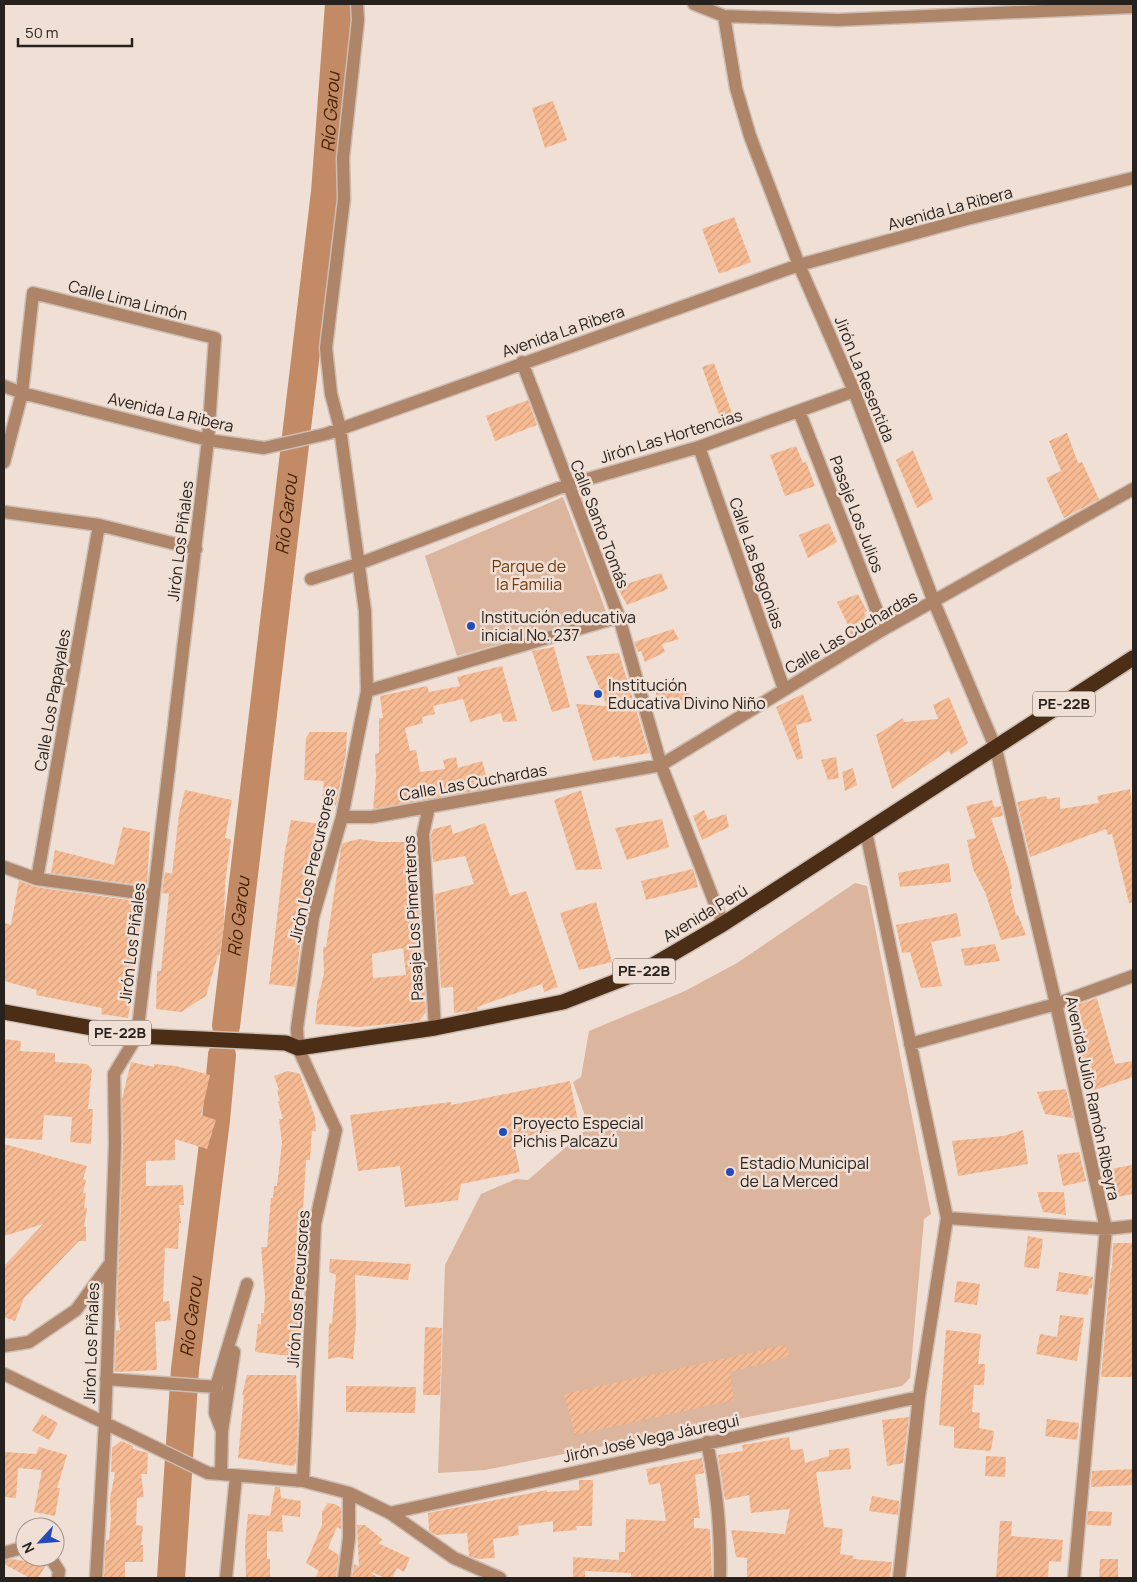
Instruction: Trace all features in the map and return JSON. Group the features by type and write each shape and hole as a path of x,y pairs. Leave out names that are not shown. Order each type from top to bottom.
{"highway":[{"name":"Avenida Perú","path":"137,1036 286,1044 298,1048 435,1028 563,1002 643,971 723,924 996,749 1133,658"},
{"name":"PE-22B","path":"4,1012 137,1036"}],"street":[{"name":"Jirón Los Precursores","path":"302,1481 315,1224 336,1130 298,1048 297,1028 313,917 342,817 367,691 365,611 340,428 331,394 326,348 344,199 343,158 358,20 357,4"},
{"path":"700,5 724,16 862,20 1068,7 1133,7"},
{"name":"Jirón La Resentida","path":"724,16 736,88 748,128 800,264 854,391 934,602 996,749"},
{"name":"Avenida La Ribera","path":"4,386 22,393 208,440 264,448 326,434 522,362 800,264 967,219 1133,178"},
{"name":"Calle Lima Limón","path":"22,393 33,293 215,338"},
{"name":"Jirón Los Piñales","path":"96,1578 105,1423 114,1144 114,1074 137,1036 196,549 208,440 215,338"},
{"name":"Calle Santo Tomás","path":"522,362 567,485 619,617 661,765 723,924"},
{"name":"Jirón Las Hortencias","path":"311,579 358,564 567,485 699,447 854,391"},
{"path":"4,462 22,393"},
{"name":"Pasaje Los Julios","path":"799,411 884,628"},
{"name":"Calle Las Begonias","path":"699,447 784,689"},
{"name":"Calle Las Cuchardas","path":"342,817 372,817 661,765 884,628 934,602 1133,489"},
{"path":"4,512 99,526 196,549"},
{"name":"Calle Los Papayales","path":"37,879 99,526"},
{"path":"367,691 619,617"},
{"name":"Avenida Julio Ramón Ribeyra","path":"996,749 1056,1004 1106,1229 1074,1578"},
{"name":"Pasaje Los Pimenteros","path":"428,807 423,834 435,1028"},
{"path":"866,832 946,1218 919,1397 898,1578"},
{"path":"4,867 37,879 154,895"},
{"path":"910,1044 1056,1004 1133,976"},
{"path":"946,1218 1106,1229 1133,1226"},
{"path":"4,1346 29,1342 76,1310 109,1265"},
{"path":"222,1431 215,1413 216,1388 247,1284"},
{"path":"220,1474 222,1431 240,1309"},
{"path":"4,1374 208,1473 302,1481 349,1494 390,1513 454,1558 500,1578"},
{"path":"106,1379 216,1388"},
{"name":"Jirón José Vega Jáuregui","path":"390,1513 919,1397"},
{"path":"707,1442 716,1484 721,1528 720,1578"},
{"path":"226,1578 236,1476"},
{"path":"344,1578 349,1538 349,1494"}],"green space":[{"name":"Parque de la Familia","path":"563,497 607,614 457,656 425,556"},
{"name":"Estadio Municipal de La Merced","path":"855,883 867,886 931,1214 924,1219 910,1378 902,1386 485,1470 438,1473 445,1265 481,1194 516,1179 528,1180 589,1127 573,1082 581,1077 589,1031 685,991 737,963"}],"building":[{"path":"553,101 567,140 545,148 532,108"},
{"path":"734,217 751,262 719,274 702,229"},
{"path":"714,363 733,416 721,420 702,367"},
{"path":"528,400 537,425 495,441 486,416"},
{"path":"1067,433 1078,463 1082,462 1099,499 1064,518 1046,478 1061,471 1049,441"},
{"path":"796,446 803,463 806,462 815,486 785,496 770,455"},
{"path":"913,450 933,499 917,508 896,460"},
{"path":"829,523 837,542 808,558 799,535"},
{"path":"661,573 668,589 627,605 617,587"},
{"path":"858,594 867,611 864,612 871,628 852,639 848,625 837,602"},
{"path":"673,629 679,639 662,644 665,652 645,662 641,651 638,652 634,642"},
{"path":"554,647 570,707 552,712 532,651"},
{"path":"619,653 649,753 593,761 576,704 607,706 586,656"},
{"path":"502,666 517,721 503,722 501,713 470,722 463,699 433,706 435,714 422,717 423,723 405,728 410,751 416,750 420,772 445,769 443,760 456,757 458,768 482,761 490,788 373,809 376,776 375,754 379,753 379,718 383,718 380,696 427,686 429,692 460,686 457,677"},
{"path":"683,680 692,702 661,711 655,691"},
{"path":"803,694 812,721 796,725 803,758 797,760 776,707"},
{"path":"949,697 968,743 951,755 949,750 892,789 876,735 903,718 904,722 938,719 933,705"},
{"path":"310,732 347,732 346,753 336,805 322,804 324,781 304,780 306,738"},
{"path":"836,757 839,778 828,780 821,760"},
{"path":"853,768 857,785 845,791 842,772"},
{"path":"1130,789 1133,810 1133,902 1129,903 1112,834 1108,835 1106,829 1030,857 1017,802 1046,796 1047,799 1060,797 1060,809 1099,803 1097,796"},
{"path":"185,790 232,800 225,838 231,839 225,883 224,924 220,955 218,955 206,996 181,1012 156,1009 157,971 161,971 169,894 162,893 165,872 172,874 179,814"},
{"path":"581,790 602,869 576,870 554,800"},
{"path":"992,800 994,807 1001,806 1003,816 991,818 1009,871 1012,889 1010,889 1016,915 1018,915 1026,935 1001,940 985,892 973,869 967,840 976,838 966,806"},
{"path":"704,810 708,820 726,814 729,827 702,840 693,816"},
{"path":"662,819 669,847 627,860 615,828"},
{"path":"291,820 321,824 312,865 310,865 295,987 269,984 285,851"},
{"path":"485,823 510,896 526,891 558,987 544,992 542,984 477,1007 478,1010 454,1013 453,987 441,988 435,894 474,884 465,856 433,862 431,835 433,829 451,825 453,834"},
{"path":"123,827 150,832 147,886 51,873 55,850 114,865"},
{"path":"359,839 379,842 415,842 426,1012 419,1021 359,1027 315,1024 317,1003 324,973 323,947 326,947 343,843","holes":["403,948 406,975 373,978 372,954"]},
{"path":"949,863 951,882 900,887 898,873"},
{"path":"693,869 698,887 646,900 641,881"},
{"path":"19,881 36,887 143,902 130,989 133,989 128,1018 101,1014 102,1008 36,995 37,990 4,981 4,923 11,925"},
{"path":"596,902 612,962 579,970 560,913"},
{"path":"957,913 961,936 931,942 942,986 921,988 910,952 902,953 896,925"},
{"path":"995,944 1000,961 965,966 961,949"},
{"path":"1097,998 1115,1064 1133,1061 1133,1077 1088,1092 1082,1072 1085,1071 1068,1008"},
{"path":"4,1039 21,1041 20,1051 55,1053 55,1062 87,1064 92,1069 88,1109 93,1109 91,1144 70,1142 72,1117 44,1115 42,1140 4,1138"},
{"path":"131,1062 154,1067 154,1064 176,1066 210,1075 201,1115 216,1120 207,1149 175,1139 175,1160 146,1161 146,1186 183,1185 184,1205 179,1205 181,1223 179,1223 178,1249 165,1248 163,1302 169,1301 171,1320 155,1322 157,1370 115,1372 116,1331 120,1330 117,1309 123,1144 122,1099"},
{"path":"288,1071 300,1074 315,1117 316,1131 312,1131 310,1160 306,1160 300,1261 303,1311 298,1357 255,1352 258,1324 261,1325 261,1313 264,1313 265,1297 261,1247 267,1247 271,1198 273,1198 274,1186 277,1186 282,1143 279,1119 283,1119 278,1102 280,1101 277,1091 279,1090 274,1076"},
{"path":"570,1081 579,1126 513,1139 520,1172 461,1184 458,1200 405,1207 400,1166 358,1171 350,1115 451,1102 451,1105"},
{"path":"1066,1089 1073,1118 1045,1114 1037,1092"},
{"path":"1023,1130 1028,1164 958,1176 952,1141 1003,1136"},
{"path":"4,1144 87,1166 83,1179 86,1180 83,1193 86,1193 84,1208 87,1208 84,1227 86,1227 86,1241 79,1241 24,1298 15,1321 4,1317 4,1266 43,1224 4,1236"},
{"path":"1079,1152 1086,1181 1063,1186 1057,1155"},
{"path":"1132,1165 1133,1194 1112,1198 1106,1170"},
{"path":"1037,1192 1064,1192 1066,1215 1043,1212"},
{"path":"1028,1236 1043,1239 1039,1269 1024,1267"},
{"path":"1113,1243 1133,1243 1133,1377 1101,1377"},
{"path":"330,1259 411,1264 408,1280 355,1275 356,1325 353,1359 339,1357 328,1359 329,1324 332,1323 336,1275 329,1272"},
{"path":"1059,1272 1093,1277 1092,1289 1089,1288 1088,1295 1056,1291"},
{"path":"957,1281 980,1284 977,1305 954,1302"},
{"path":"1060,1315 1084,1318 1077,1361 1036,1354 1040,1334 1057,1337"},
{"path":"425,1327 442,1328 440,1395 423,1395"},
{"path":"946,1330 981,1334 978,1364 985,1364 984,1385 974,1385 972,1412 980,1413 979,1428 994,1431 991,1451 954,1448 954,1427 939,1425"},
{"path":"785,1345 790,1356 730,1372 734,1400 575,1435 564,1394"},
{"path":"247,1375 296,1375 298,1418 296,1463 293,1466 238,1458 244,1395 242,1395"},
{"path":"346,1386 416,1387 415,1413 346,1412"},
{"path":"42,1414 58,1423 49,1440 32,1431"},
{"path":"909,1417 903,1463 887,1466 882,1420"},
{"path":"1047,1419 1079,1423 1077,1440 1045,1436"},
{"path":"789,1437 791,1450 803,1449 805,1463 829,1456 829,1450 849,1448 851,1469 816,1472 824,1527 843,1529 840,1554 854,1556 853,1559 892,1562 890,1578 747,1578 747,1558 736,1557 731,1530 785,1534 790,1509 751,1513 749,1495 725,1500 718,1455 743,1451 742,1445"},
{"path":"121,1441 133,1446 133,1449 148,1453 147,1474 141,1474 144,1497 137,1498 136,1525 143,1526 141,1545 143,1545 143,1562 125,1562 125,1578 104,1578 106,1540 109,1540 111,1520 110,1499 115,1472 111,1472 112,1448"},
{"path":"39,1447 67,1455 57,1488 60,1488 55,1516 34,1512 42,1470 18,1468 16,1498 4,1497 4,1452 36,1454"},
{"path":"986,1456 1006,1457 1005,1477 985,1476"},
{"path":"702,1458 704,1473 695,1475 700,1518 694,1518 694,1528 710,1529 712,1578 631,1578 631,1573 585,1571 585,1578 573,1578 573,1557 619,1560 619,1552 625,1552 626,1519 666,1521 660,1483 649,1485 646,1469"},
{"path":"1133,1469 1133,1485 1091,1487 1092,1471"},
{"path":"579,1480 593,1480 592,1526 576,1526 577,1530 553,1532 553,1521 518,1526 519,1535 493,1539 495,1558 478,1559 469,1556 467,1533 436,1535 429,1531 428,1513 547,1490 547,1492 579,1490"},
{"path":"275,1487 280,1487 281,1498 301,1501 300,1517 282,1515 283,1532 267,1531 267,1559 270,1559 270,1578 246,1578 245,1544 248,1514 270,1516"},
{"path":"872,1496 899,1501 898,1515 869,1511"},
{"path":"328,1503 335,1504 341,1508 341,1529 337,1527 328,1548 339,1555 336,1578 315,1578 319,1571 306,1563 322,1525 322,1512"},
{"path":"1088,1511 1112,1512 1111,1526 1087,1525"},
{"path":"1000,1521 1012,1521 1011,1536 1063,1540 1061,1562 1049,1561 1048,1578 996,1578"},
{"path":"357,1525 365,1525 383,1540 378,1543 410,1558 404,1572 397,1568 392,1578 385,1578 369,1571 378,1578 352,1578 354,1564 359,1567"},
{"path":"1100,1559 1118,1559 1118,1578 1099,1578"},
{"path":"15,1560 15,1567 45,1567 38,1578 30,1578 4,1564 4,1561"}],"waterway":[{"name":"Río Garou","path":"226,1026 325,192 339,4"},
{"name":"Río Garou","path":"171,1578 185,1369 216,1120 222,1055"}],"place":[{"name":"Institución educativa inicial No. 237","path":"471,626"},
{"name":"Institución Educativa Divino Niño","path":"598,694"},
{"name":"Proyecto Especial Pichis Palcazú","path":"503,1132"},
{"name":"Estadio Municipal de La Merced","path":"730,1172"}]}
